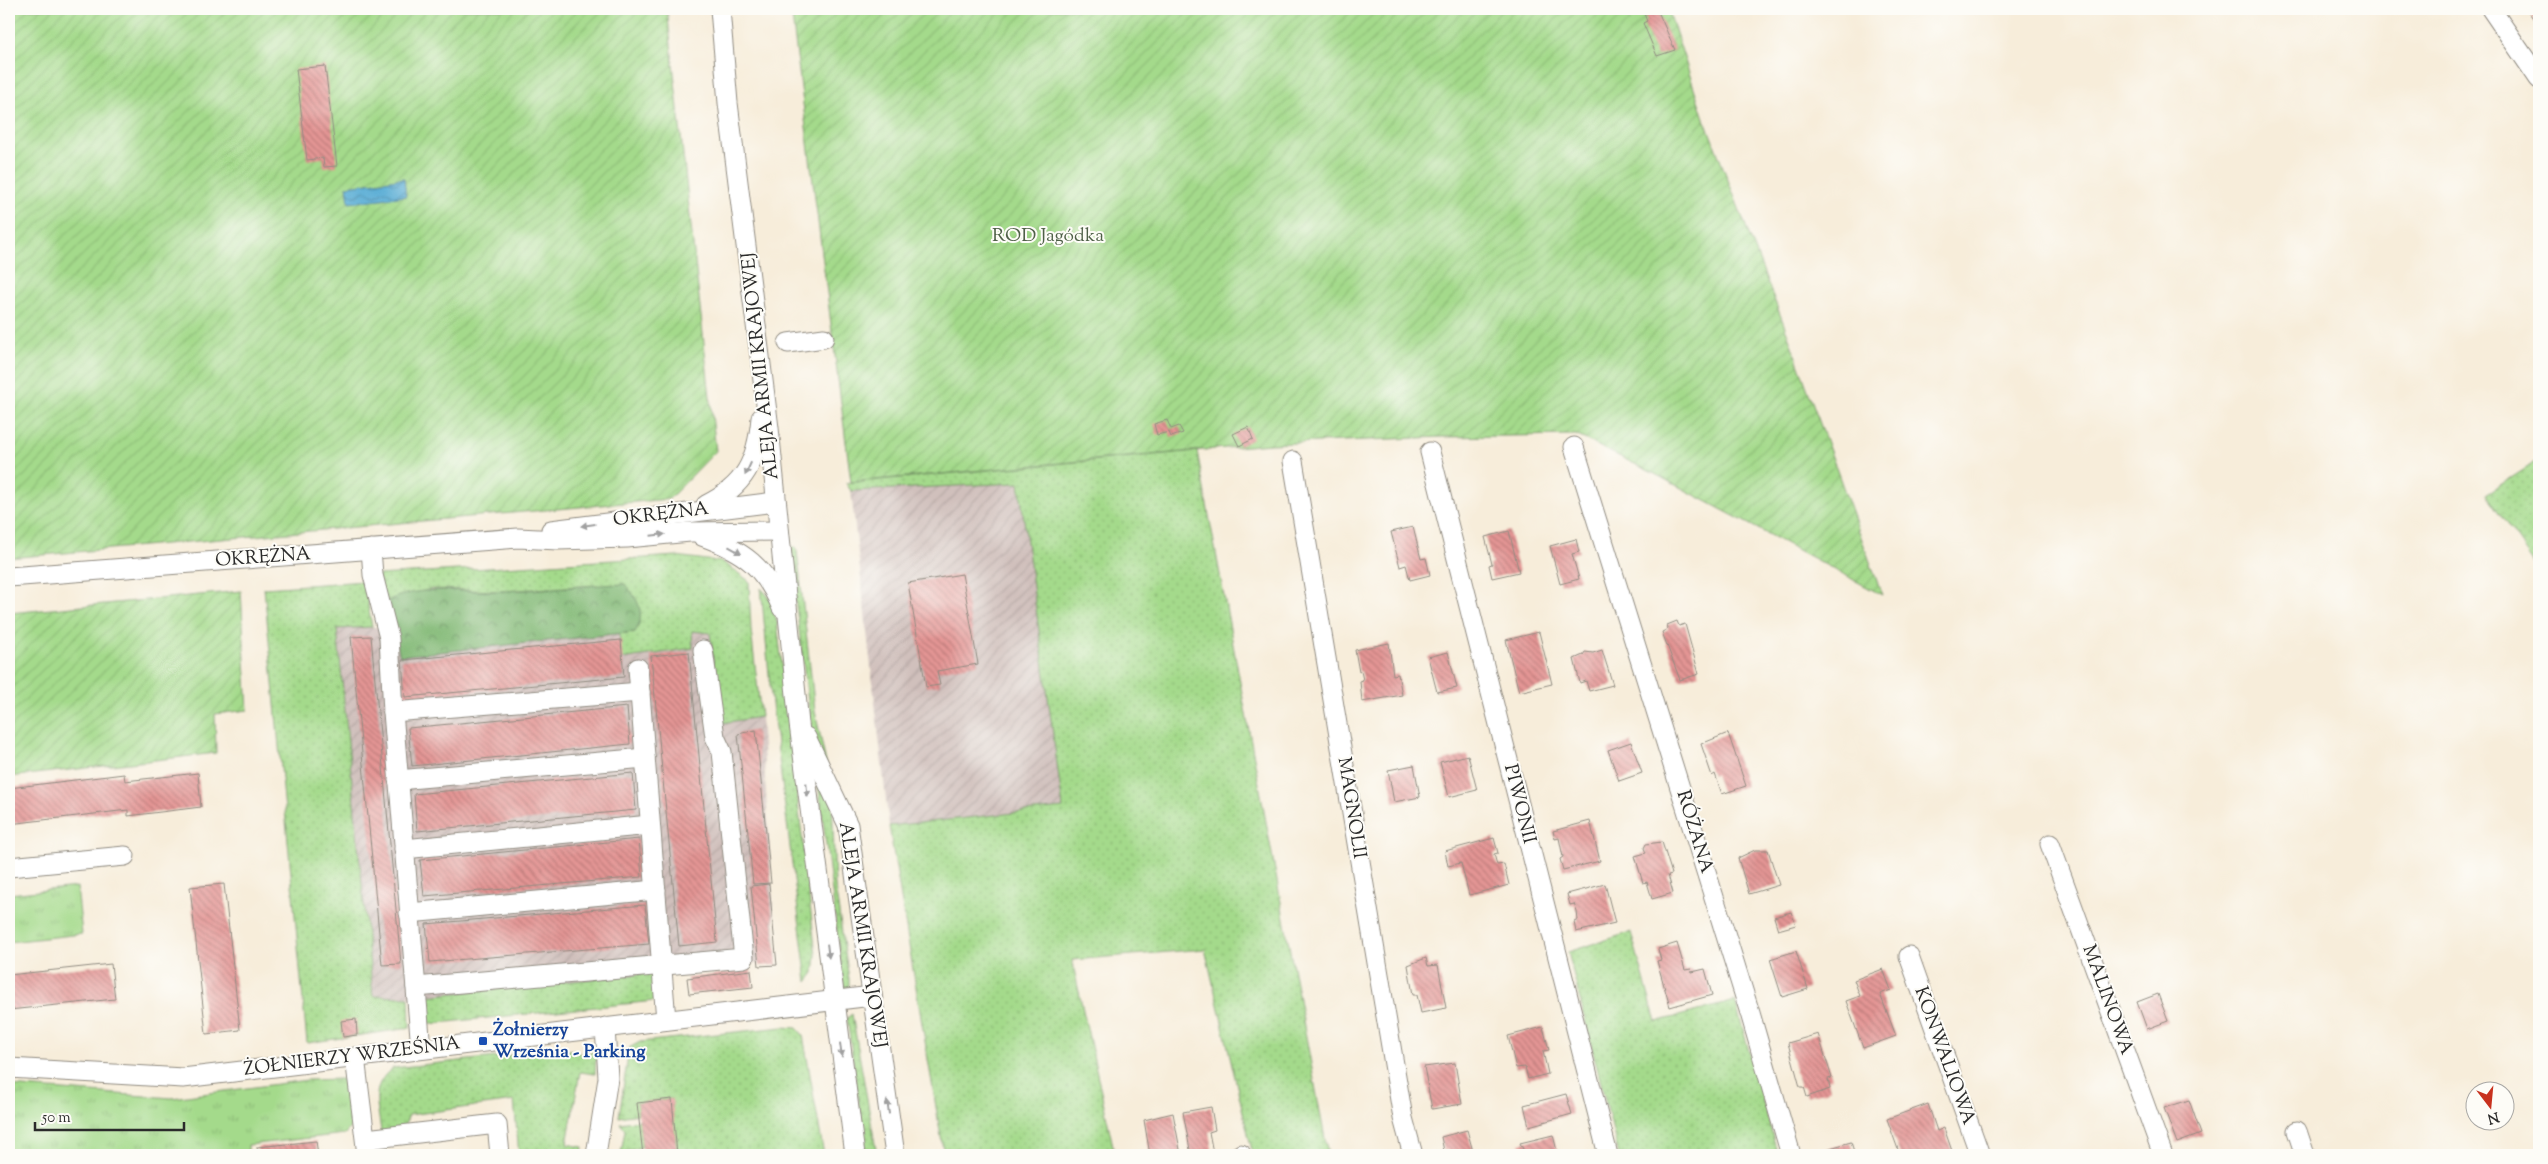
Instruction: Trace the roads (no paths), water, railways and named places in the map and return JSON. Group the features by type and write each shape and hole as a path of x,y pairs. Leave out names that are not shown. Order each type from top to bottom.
{"street":[{"name":"ALEJA ARMII KRAJOWEJ","path":"720,9 728,103 765,387 799,724 855,1155"},
{"path":"2491,9 2539,79"},
{"path":"788,343 824,338"},
{"path":"696,510 727,494 745,476 759,438 765,387"},
{"name":"RÓŻANA","path":"1574,447 1750,1013 1791,1155"},
{"name":"PIWONII","path":"1430,452 1608,1155"},
{"name":"MAGNOLII","path":"1294,461 1403,1118 1413,1155"},
{"name":"OKRĘŻNA","path":"518,538 556,529 696,510 777,516"},
{"name":"OKRĘŻNA","path":"9,577 518,538 558,540 627,538 690,532 731,522 777,516"},
{"path":"690,532 736,549 757,565 775,591 789,626"},
{"path":"370,549 373,575 389,638 398,780 421,1049"},
{"path":"416,987 744,958 722,752 716,737 703,650"},
{"path":"638,668 666,1020"},
{"path":"393,712 640,692"},
{"name":"ALEJA ARMII KRAJOWEJ","path":"799,724 848,825 895,1155"},
{"path":"398,780 645,758"},
{"path":"404,849 650,825"},
{"name":"MALINOWA","path":"2050,844 2163,1155"},
{"path":"9,867 125,856"},
{"path":"409,913 656,890"},
{"name":"KONWALIOWA","path":"1908,956 1980,1155"},
{"name":"ŻOŁNIERZY WRZEŚNIA","path":"9,1068 183,1078 872,996"},
{"path":"596,1155 608,1078 604,1027"},
{"path":"355,1057 367,1147 497,1124 500,1155"},
{"path":"2297,1131 2305,1155"}],"water":[{"path":"404,178 406,196 349,203 347,186"}],"place":[{"name":"Żołnierzy Września - Parking","path":"483,1041"}],"park label":[{"name":"ROD Jagódka","path":"1048,236"}]}
